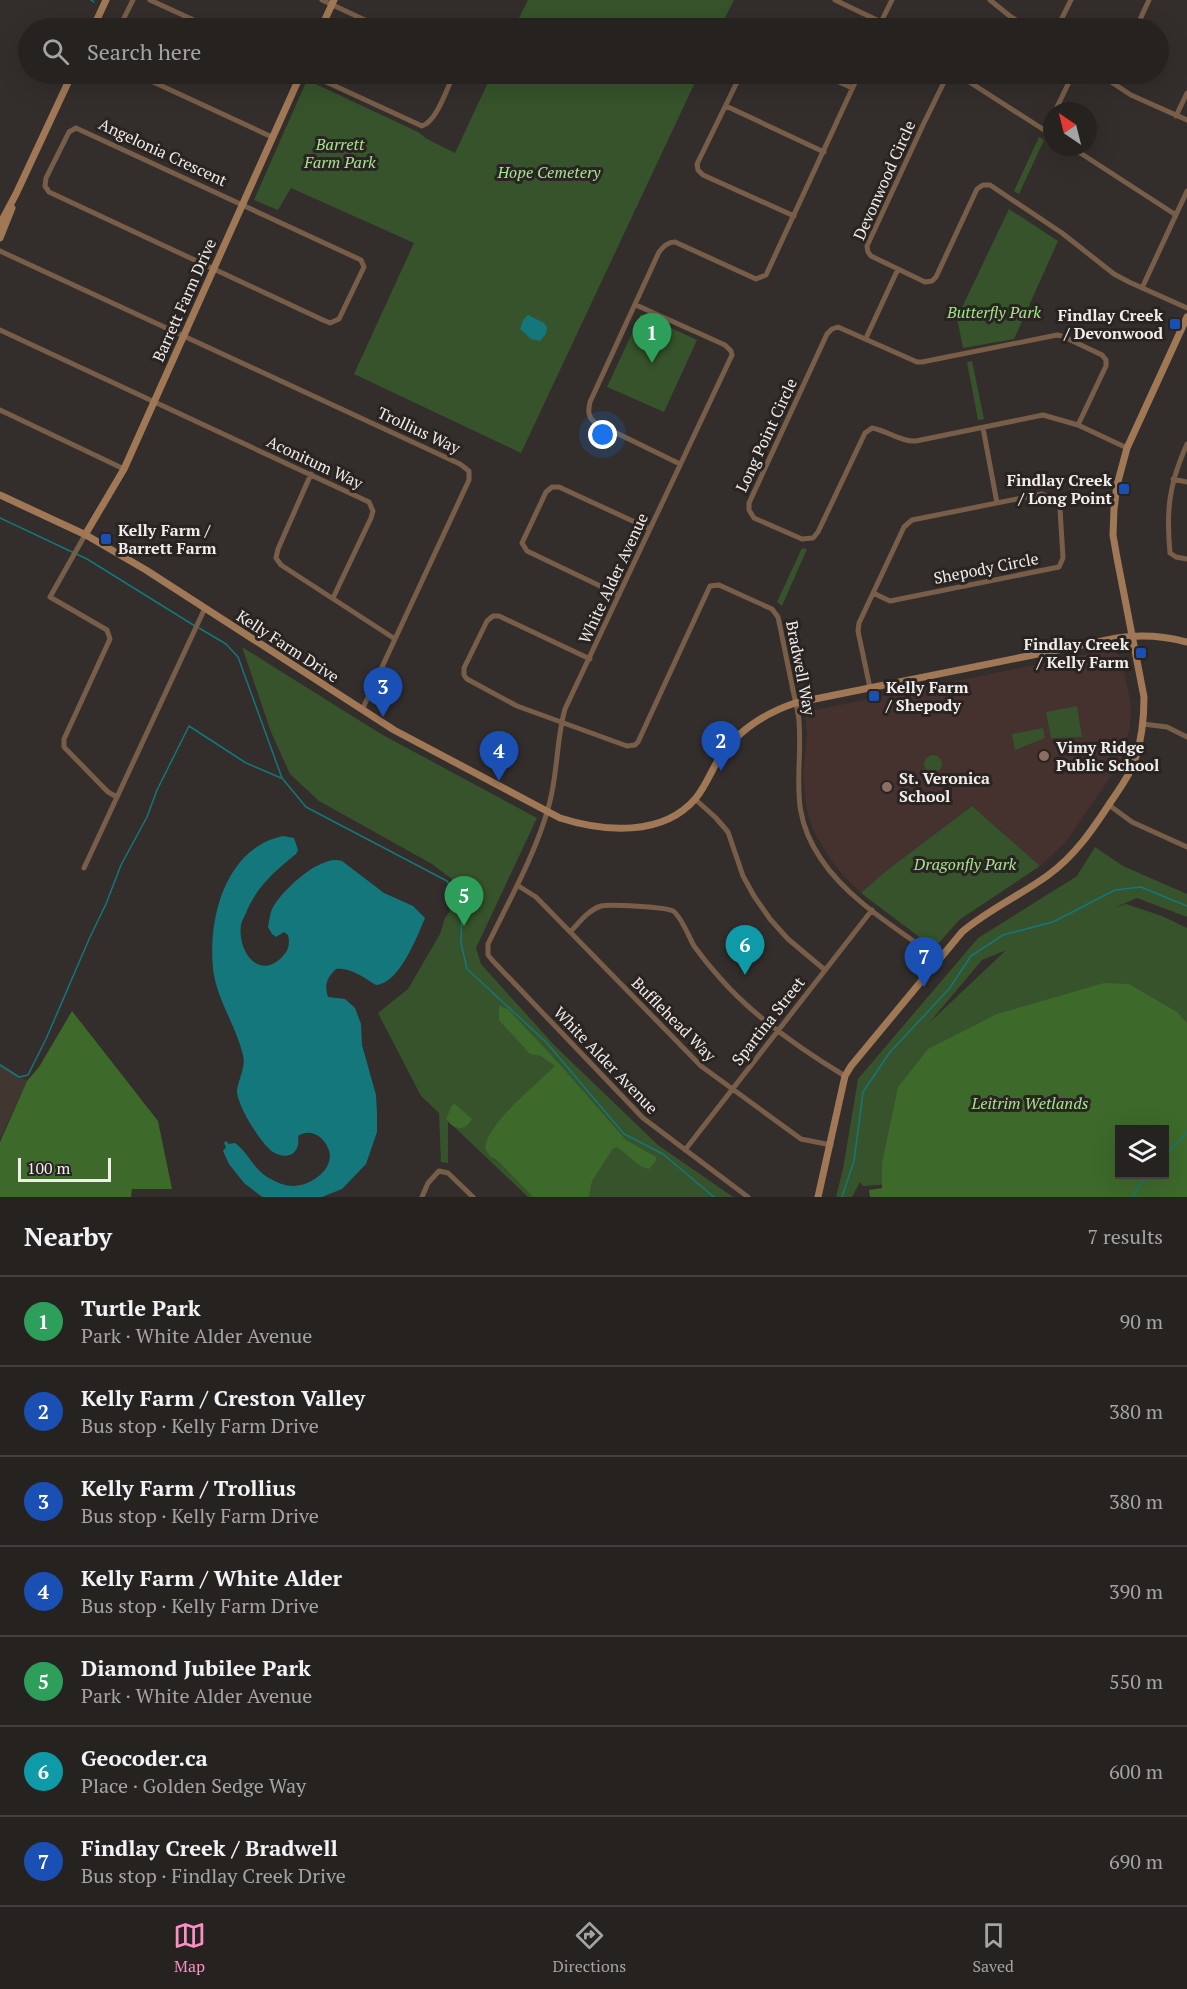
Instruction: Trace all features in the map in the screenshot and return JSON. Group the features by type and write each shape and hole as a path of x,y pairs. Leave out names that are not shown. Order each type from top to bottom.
{"street":[{"path":"98,18 106,0"},
{"path":"124,18 133,0"},
{"path":"150,0 190,18"},
{"path":"322,0 333,2 363,18"},
{"path":"835,0 873,18"},
{"path":"883,18 892,0"},
{"path":"990,0 1013,18"},
{"path":"1062,18 1071,0"},
{"path":"1141,18 1149,0"},
{"path":"326,18 333,2"},
{"path":"0,224 67,84"},
{"path":"158,84 272,137"},
{"name":"Barrett Farm Drive","path":"85,535 124,469 296,84"},
{"path":"331,84 422,126 433,119 449,84"},
{"path":"736,84 697,164 698,170 703,176 794,216"},
{"path":"843,84 852,88"},
{"path":"680,464 602,427 590,418 588,410 590,402 659,252 670,242 682,245 756,279 761,278 769,270 854,84"},
{"name":"Devonwood Circle","path":"943,84 867,246 871,256 925,282 932,281 936,278 978,189 983,185 990,185 1062,233 1114,274 1187,308"},
{"name":"Devonwood Circle","path":"973,84 1043,129"},
{"path":"1059,102 1068,84"},
{"path":"1115,84 1131,95 1187,120"},
{"path":"1176,116 1187,93"},
{"path":"726,106 824,152"},
{"name":"Angelonia Crescent","path":"213,269 49,192 45,186 46,178 69,132 76,128 243,204"},
{"path":"1085,156 1176,215"},
{"path":"1142,288 1187,191"},
{"path":"0,238 16,194"},
{"path":"213,269 330,323 339,319 364,267 361,260 243,204"},
{"path":"0,250 184,335"},
{"path":"866,338 898,269"},
{"name":"White Alder Avenue","path":"636,304 725,345 731,351 731,360 566,709 558,741 556,776 548,812 517,885 488,944 488,955 650,1125 748,1197"},
{"path":"818,1197 845,1076 962,932 979,918 1046,877 1084,842 1134,762 1143,724 1144,697 1113,535 1117,485 1127,448 1187,317"},
{"name":"Long Point Circle","path":"1078,425 1106,366 1106,360 1102,355 1062,336 1057,335 917,362 838,327 827,334 749,503 749,510 754,518 802,539 813,538 818,532 864,433 872,428 908,441 1043,416 1078,425 1127,448"},
{"name":"Aconitum Way","path":"0,330 369,502 373,511 333,598"},
{"name":"Trollius Way","path":"184,335 449,459 469,471 469,480 362,710"},
{"path":"0,410 124,469"},
{"path":"983,428 997,503"},
{"path":"1187,444 1173,479 1167,523 1170,553 1187,559"},
{"path":"311,474 276,558 281,565 395,639"},
{"path":"1173,479 1187,482"},
{"path":"619,595 527,551 524,547 522,543 546,492 552,487 559,487 650,530"},
{"name":"Shepody Circle","path":"870,688 858,631 859,623 873,593 904,527 912,520 1042,494 1056,500 1060,509 1062,563 1059,567 890,601 873,593"},
{"name":"Kelly Farm Drive","path":"0,495 85,535 146,570 394,730 560,818 602,827 642,828 668,820 695,799 723,753 741,734 761,718 795,703 1132,636 1170,638 1187,642"},
{"path":"85,535 50,597 103,627 110,634 110,642 64,739 64,747 108,792 117,797"},
{"name":"Bradwell Way","path":"562,722 627,746 635,745 708,589 719,585 776,612 795,703 799,739 798,789 802,820 816,851 831,872 856,897 939,959"},
{"path":"84,868 206,608"},
{"path":"562,722 517,706 467,679 464,675 465,668 487,621 493,616 499,616 590,659"},
{"path":"1143,724 1167,727 1187,737"},
{"path":"695,799 717,818 728,832 743,876 754,897 770,919 788,939 825,970"},
{"path":"1109,805 1132,822 1187,847"},
{"name":"Bufflehead Way","path":"517,885 536,897 692,1058 732,1090 801,1139 831,1145"},
{"path":"570,932 592,910 602,906 672,910 678,915 694,946 720,979 751,1009 845,1076"},
{"name":"Spartina Street","path":"685,1150 872,910"},
{"path":"422,1197 428,1184 439,1171 447,1173 473,1197"}],"shaded area":[{"path":"1112,649 1121,657 1131,705 1130,727 1119,765 1065,843 1040,866 972,806 886,871 861,893 830,859 814,832 807,811 803,775 807,735 805,712"},
{"path":"0,1063 27,1081 0,1139"}],"green space":[{"path":"528,0 734,0 725,18 519,18"},
{"name":"Hope Cemetery","path":"305,84 316,84 418,132 455,153 487,84 694,84 521,453 354,374 414,243 291,188 278,210 254,200"},
{"path":"1039,137 1043,142 1019,194 1014,191"},
{"name":"Butterfly Park","path":"1009,209 1058,241 1014,339 963,348 957,318"},
{"path":"641,314 697,340 664,412 607,387"},
{"path":"972,361 984,419 978,420 967,362"},
{"path":"802,548 807,549 782,606 777,602"},
{"path":"242,647 381,734 537,818 476,948 481,964 555,1046 658,1145 733,1197 528,1197 448,1121 448,1163 441,1162 439,1113 421,1096 378,1013 408,989 440,934 445,918 465,889 432,864 319,801 290,774 271,732"},
{"path":"1077,706 1082,737 1051,738 1046,712"},
{"path":"1043,728 1045,738 1015,750 1012,734"},
{"path":"929,755 937,755 942,760 940,771 929,773 924,768 924,760"},
{"name":"Dragonfly Park","path":"972,806 1040,866 959,920 939,943 930,945 861,893 886,871"},
{"path":"1095,847 1123,866 1187,894 1187,917 1137,898 1114,908 1126,904 1162,916 1187,928 1187,1035 885,1183 863,1186 860,1182 852,1197 836,1197 858,1079 978,938 1077,876","holes":["1004,952 929,1023 982,960"]},
{"name":"Leitrim Wetlands","path":"1104,983 1129,984 1177,1012 1187,1023 1187,1197 870,1197 869,1190 882,1188 882,1163 898,1087 928,1049 997,1014"},
{"path":"499,1006 508,1009 626,1140 656,1157 656,1161 649,1169 616,1147 592,1181 589,1197 533,1197 497,1160 490,1156 485,1149 494,1128 513,1105 555,1066 541,1056 530,1054 499,1020"},
{"path":"72,1011 158,1121 172,1189 132,1189 131,1197 0,1197 0,1142 27,1081 39,1067"},
{"path":"455,1104 472,1119 463,1128 452,1125 446,1119 452,1105"}],"water":[{"path":"528,315 547,327 546,334 540,341 531,339 520,329 523,320"},
{"path":"283,836 294,838 298,850 257,892 241,925 242,944 246,953 258,964 266,966 274,963 287,951 288,935 284,932 276,937 268,927 271,911 277,901 302,875 333,860 342,861 384,893 413,906 425,918 400,968 384,983 376,985 357,974 342,969 336,969 327,982 328,997 345,999 355,1008 361,1024 362,1045 376,1095 377,1132 366,1164 342,1189 322,1197 262,1197 244,1183 229,1164 223,1151 226,1141 229,1144 235,1143 265,1176 290,1186 307,1183 314,1179 326,1169 329,1162 328,1148 316,1134 307,1133 298,1136 295,1151 284,1156 268,1148 250,1123 237,1090 244,1059 218,990 213,968 212,948 218,907 234,870 247,855 263,843"}],"waterway":[{"path":"0,518 87,559 195,626"},
{"path":"199,628 226,644 238,657 282,778 306,807 447,881 462,906 461,943 467,969 546,1042 624,1134 663,1154 714,1197"},
{"path":"0,1065 19,1077 28,1075 106,904 121,865 147,817 157,790 189,726 246,763 281,778"},
{"path":"842,1197 854,1161 863,1092 890,1052 949,989 971,956 1003,935 1053,922 1115,890 1141,887 1187,906"},
{"path":"1169,1151 1187,1133"},
{"path":"1133,1197 1143,1179"}],"place":[{"name":"Findlay Creek / Devonwood","path":"1175,324"},
{"name":"Turtle Park","path":"652,363"},
{"name":"Findlay Creek / Long Point","path":"1124,489"},
{"name":"Kelly Farm / Barrett Farm","path":"106,539"},
{"name":"Findlay Creek / Kelly Farm","path":"1141,653"},
{"name":"Kelly Farm / Shepody","path":"874,696"},
{"name":"Kelly Farm / Trollius","path":"383,717"},
{"name":"Vimy Ridge Public School","path":"1044,756"},
{"name":"Kelly Farm / Creston Valley","path":"721,771"},
{"name":"Kelly Farm / White Alder","path":"499,781"},
{"name":"St. Veronica School","path":"887,787"},
{"name":"Diamond Jubilee Park","path":"464,926"},
{"name":"Geocoder.ca","path":"745,975"},
{"name":"Findlay Creek / Bradwell","path":"924,987"}],"park label":[{"name":"Barrett Farm Park","path":"340,153"}]}
